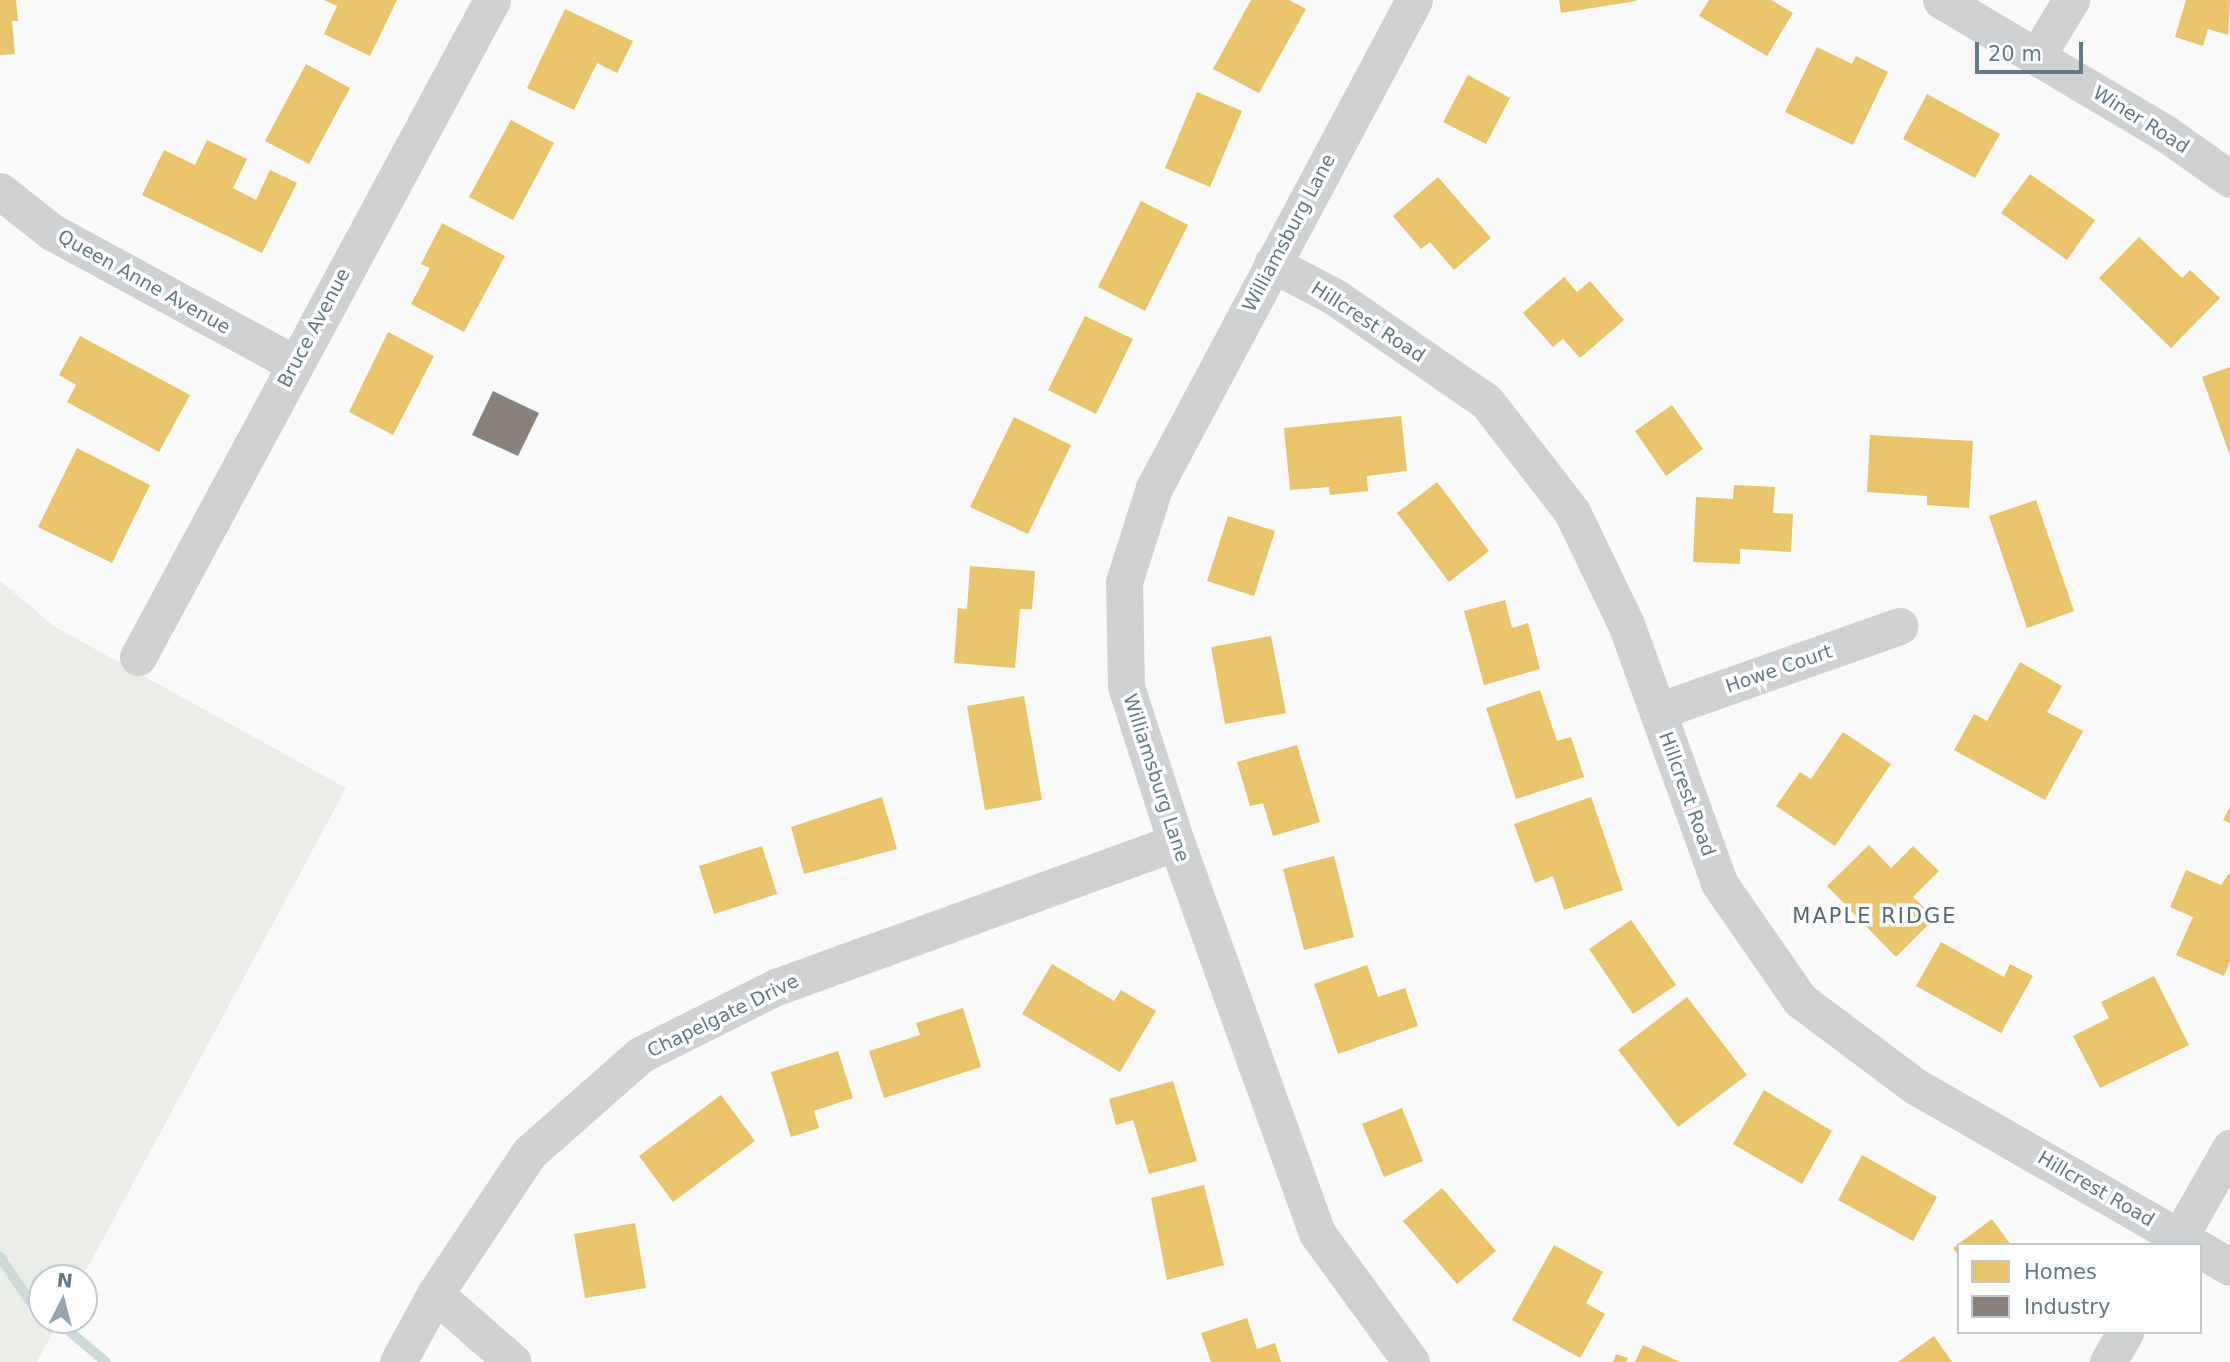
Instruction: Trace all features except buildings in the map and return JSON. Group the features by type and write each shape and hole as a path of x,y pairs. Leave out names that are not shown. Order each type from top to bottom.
{"street":[{"name":"Bruce Avenue","path":"138,657 492,0"},
{"name":"Williamsburg Lane","path":"1410,1362 1317,1234 1176,842 1126,685 1124,582 1154,488 1414,0"},
{"name":"Winer Road","path":"1941,0 2165,133 2230,179"},
{"path":"2037,56 2071,0"},
{"name":"Queen Anne Avenue","path":"0,191 52,232 295,364"},
{"name":"Hillcrest Road","path":"1272,264 1335,297 1486,401 1572,512 1626,624 1719,883 1800,1000 1915,1086 2185,1243"},
{"name":"Howe Court","path":"1658,711 1899,626"},
{"name":"Chapelgate Drive","path":"398,1362 435,1294 529,1153 640,1055 776,987 1176,842"},
{"path":"2187,1243 2230,1148"},
{"name":"Hillcrest Road","path":"2202,1252 2230,1267"},
{"path":"435,1294 513,1362"},
{"path":"2108,1362 2124,1334"}],"shaded area":[{"path":"0,581 55,627 346,788 90,1264 28,1264 28,1334 52,1334 37,1362 0,1362"}],"waterway":[{"path":"0,1257 28,1299"},
{"path":"73,1334 106,1362"}],"district":[{"name":"MAPLE RIDGE","path":"1875,916"}]}
